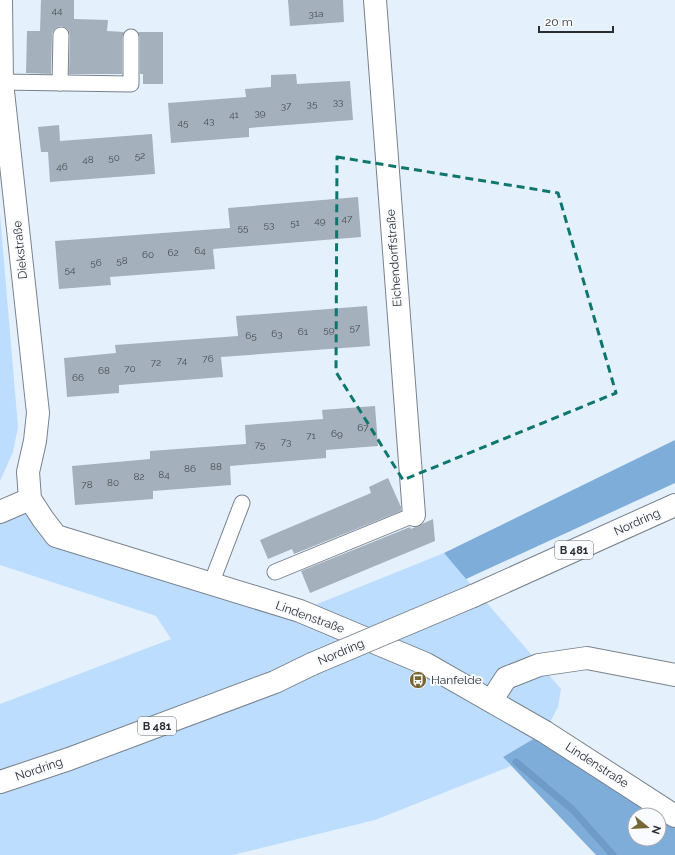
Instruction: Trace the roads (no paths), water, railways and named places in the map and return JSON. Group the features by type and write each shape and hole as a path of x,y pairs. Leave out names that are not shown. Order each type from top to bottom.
{"street":[{"name":"Diekstraße","path":"1,0 2,82 38,413 36,441 28,472 30,499"},
{"name":"Eichendorffstraße","path":"376,0 414,515"},
{"path":"0,512 30,499"},
{"name":"Lindenstraße","path":"30,499 42,519 56,536 300,611 426,664 545,732 675,816"},
{"name":"Nordring","path":"0,782 69,759 268,685 312,664 473,596 675,504"},
{"path":"491,702 506,678 539,665 587,658 675,675"}],"lane":[{"path":"60,83 61,35"},
{"path":"2,82 131,84 130,37"},
{"path":"211,584 242,503"},
{"path":"275,572 414,515"}],"waterway":[{"path":"516,762 573,810 613,855"}],"place":[{"name":"Hanfelde","path":"418,680"}]}
